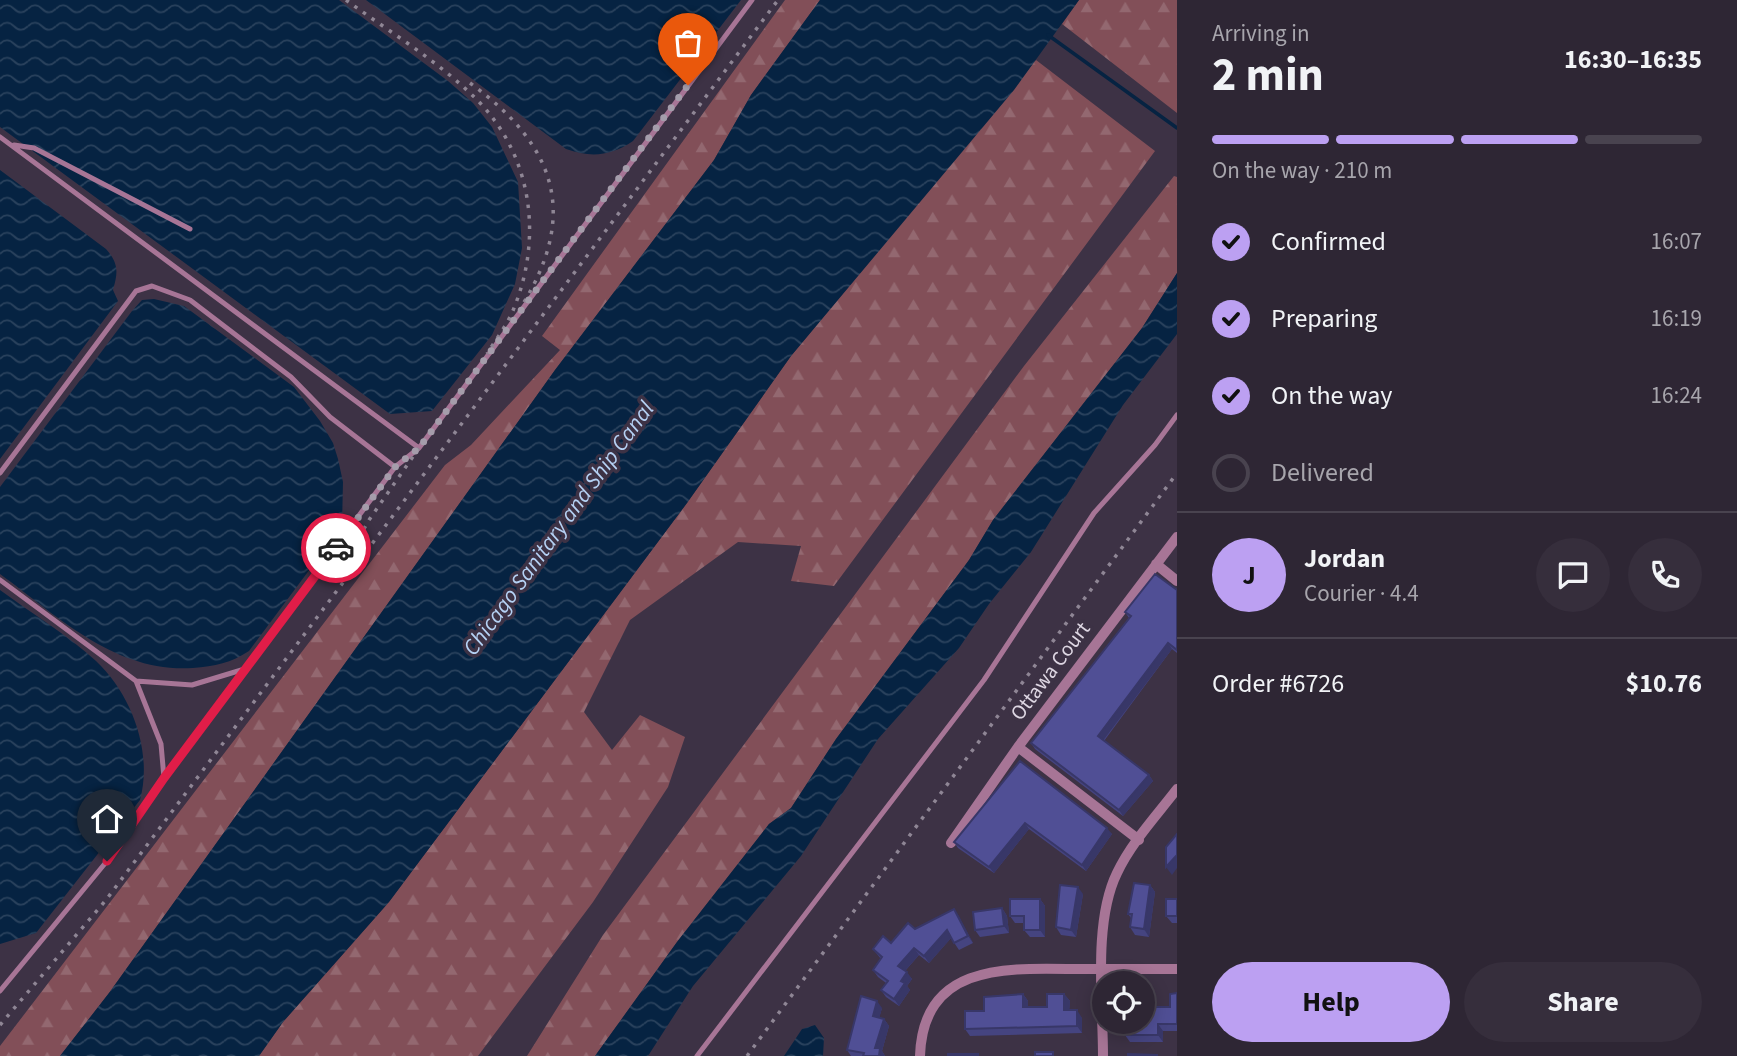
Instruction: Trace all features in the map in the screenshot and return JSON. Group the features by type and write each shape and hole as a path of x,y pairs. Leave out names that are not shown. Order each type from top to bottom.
{"street":[{"name":"Ottawa Court","path":"1139,840 1018,747 1177,537"},
{"path":"1156,564 1177,581"},
{"path":"951,843 1018,747"},
{"path":"1103,1056 1104,925 1110,889 1117,872 1177,789"},
{"path":"920,1056 924,1031 934,1009 948,993 970,977 1001,969 1177,969"}],"lane":[{"path":"0,991 107,861 164,778 395,467 419,448 752,0"},
{"path":"0,137 419,448"},
{"path":"10,145 34,148 190,229"},
{"path":"0,473 136,291 152,286 190,300 291,377 330,417 395,467"},
{"path":"697,1056 984,680 1094,513 1155,445 1177,415"},
{"path":"0,580 136,681 161,744 164,778"},
{"path":"136,681 192,685 249,667"}],"green space":[{"path":"785,0 820,0 751,95 714,160 555,370 109,993 60,1056 0,1056 0,1046 445,465 471,445 560,350 542,336"},
{"path":"1079,0 1177,0 1177,113 1062,24"},
{"path":"1036,60 1155,151 834,586 791,581 801,546 738,542 630,620 584,712 612,750 640,715 685,737 668,787 593,902 478,1056 259,1056 283,1022 389,902 687,503 791,356"},
{"path":"1174,176 1177,177 1177,273 1142,328 993,520 969,560 836,739 791,808 769,824 677,942 595,1056 527,1056 603,935 1024,366"}],"water":[{"path":"0,0 339,0 448,81 473,103 492,127 518,182 522,248 515,284 492,335 432,411 390,414 0,127"},
{"path":"366,0 741,0 633,141 617,150 584,154 566,149"},
{"name":"Chicago Sanitary and Ship Canal","path":"820,0 1079,0 1014,90 791,356 687,503 389,902 283,1022 259,1056 60,1056 109,993 555,370 714,160 751,95"},
{"path":"0,170 106,249 115,264 113,290 118,301 0,459"},
{"path":"1177,273 1177,334 1123,405 1031,552 989,604 959,648 878,739 801,856 693,986 648,1056 595,1056 677,942 769,824 791,808 836,739 969,560 993,520 1142,328"},
{"path":"154,299 184,306 294,387 333,443 343,482 342,526 249,651 229,661 193,668 165,667 113,652 66,624 0,574 0,487 132,311 142,300"},
{"path":"0,590 74,642 109,675 129,707 136,725 144,763 140,800 36,933 0,944"},
{"path":"815,1025 824,1038 823,1056 784,1056 802,1029"}],"building":[{"path":"1155,574 1177,590 1177,650 1168,643 1098,736 1149,775 1119,810 1031,743 1131,616 1125,612"},
{"path":"1020,761 1107,828 1082,865 1025,823 989,867 954,842"},
{"path":"1177,834 1177,855 1166,867 1166,847"},
{"path":"1134,883 1150,885 1144,929 1130,927 1132,914 1128,914"},
{"path":"1060,885 1078,887 1071,930 1056,927"},
{"path":"1010,899 1040,899 1040,930 1024,930 1024,916 1010,916"},
{"path":"1166,899 1177,899 1177,916 1166,916"},
{"path":"1002,908 1004,926 975,930 973,912"},
{"path":"954,909 968,936 954,943 947,930 924,956 914,948 898,966 907,972 901,981 905,983 894,999 881,990 888,981 873,970 882,957 873,949 883,936 891,943 908,923 915,929"},
{"path":"1177,993 1177,1024 1158,1024 1158,1035 1125,1035 1155,1034 1155,1007 1170,1007 1170,994"},
{"path":"1023,994 1023,1007 1047,1007 1047,994 1064,994 1064,1010 1077,1010 1077,1026 965,1029 965,1011 984,1011 984,997"},
{"path":"861,996 877,1001 873,1016 884,1019 875,1048 880,1048 879,1056 863,1056 864,1053 847,1050"},
{"path":"1035,1052 1053,1052 1053,1056 1035,1056"},
{"path":"978,1054 978,1056 948,1056"},
{"path":"1157,1055 1157,1056 1128,1056"}],"waterway":[{"path":"1048,35 1177,128"}],"railway":[{"path":"346,0 466,89 498,126 522,175 530,228 523,282 514,308 487,354"},
{"path":"0,1025 106,900 778,0"},
{"path":"470,83 522,131 539,156 550,183 553,211 550,241 539,273 521,307"},
{"path":"338,575 369,520 419,448"},
{"path":"747,1056 1177,473"}],"way so far":[{"path":"336,548 395,467 419,448 688,85"}],"route":[{"path":"107,861 164,778 336,548"}]}
